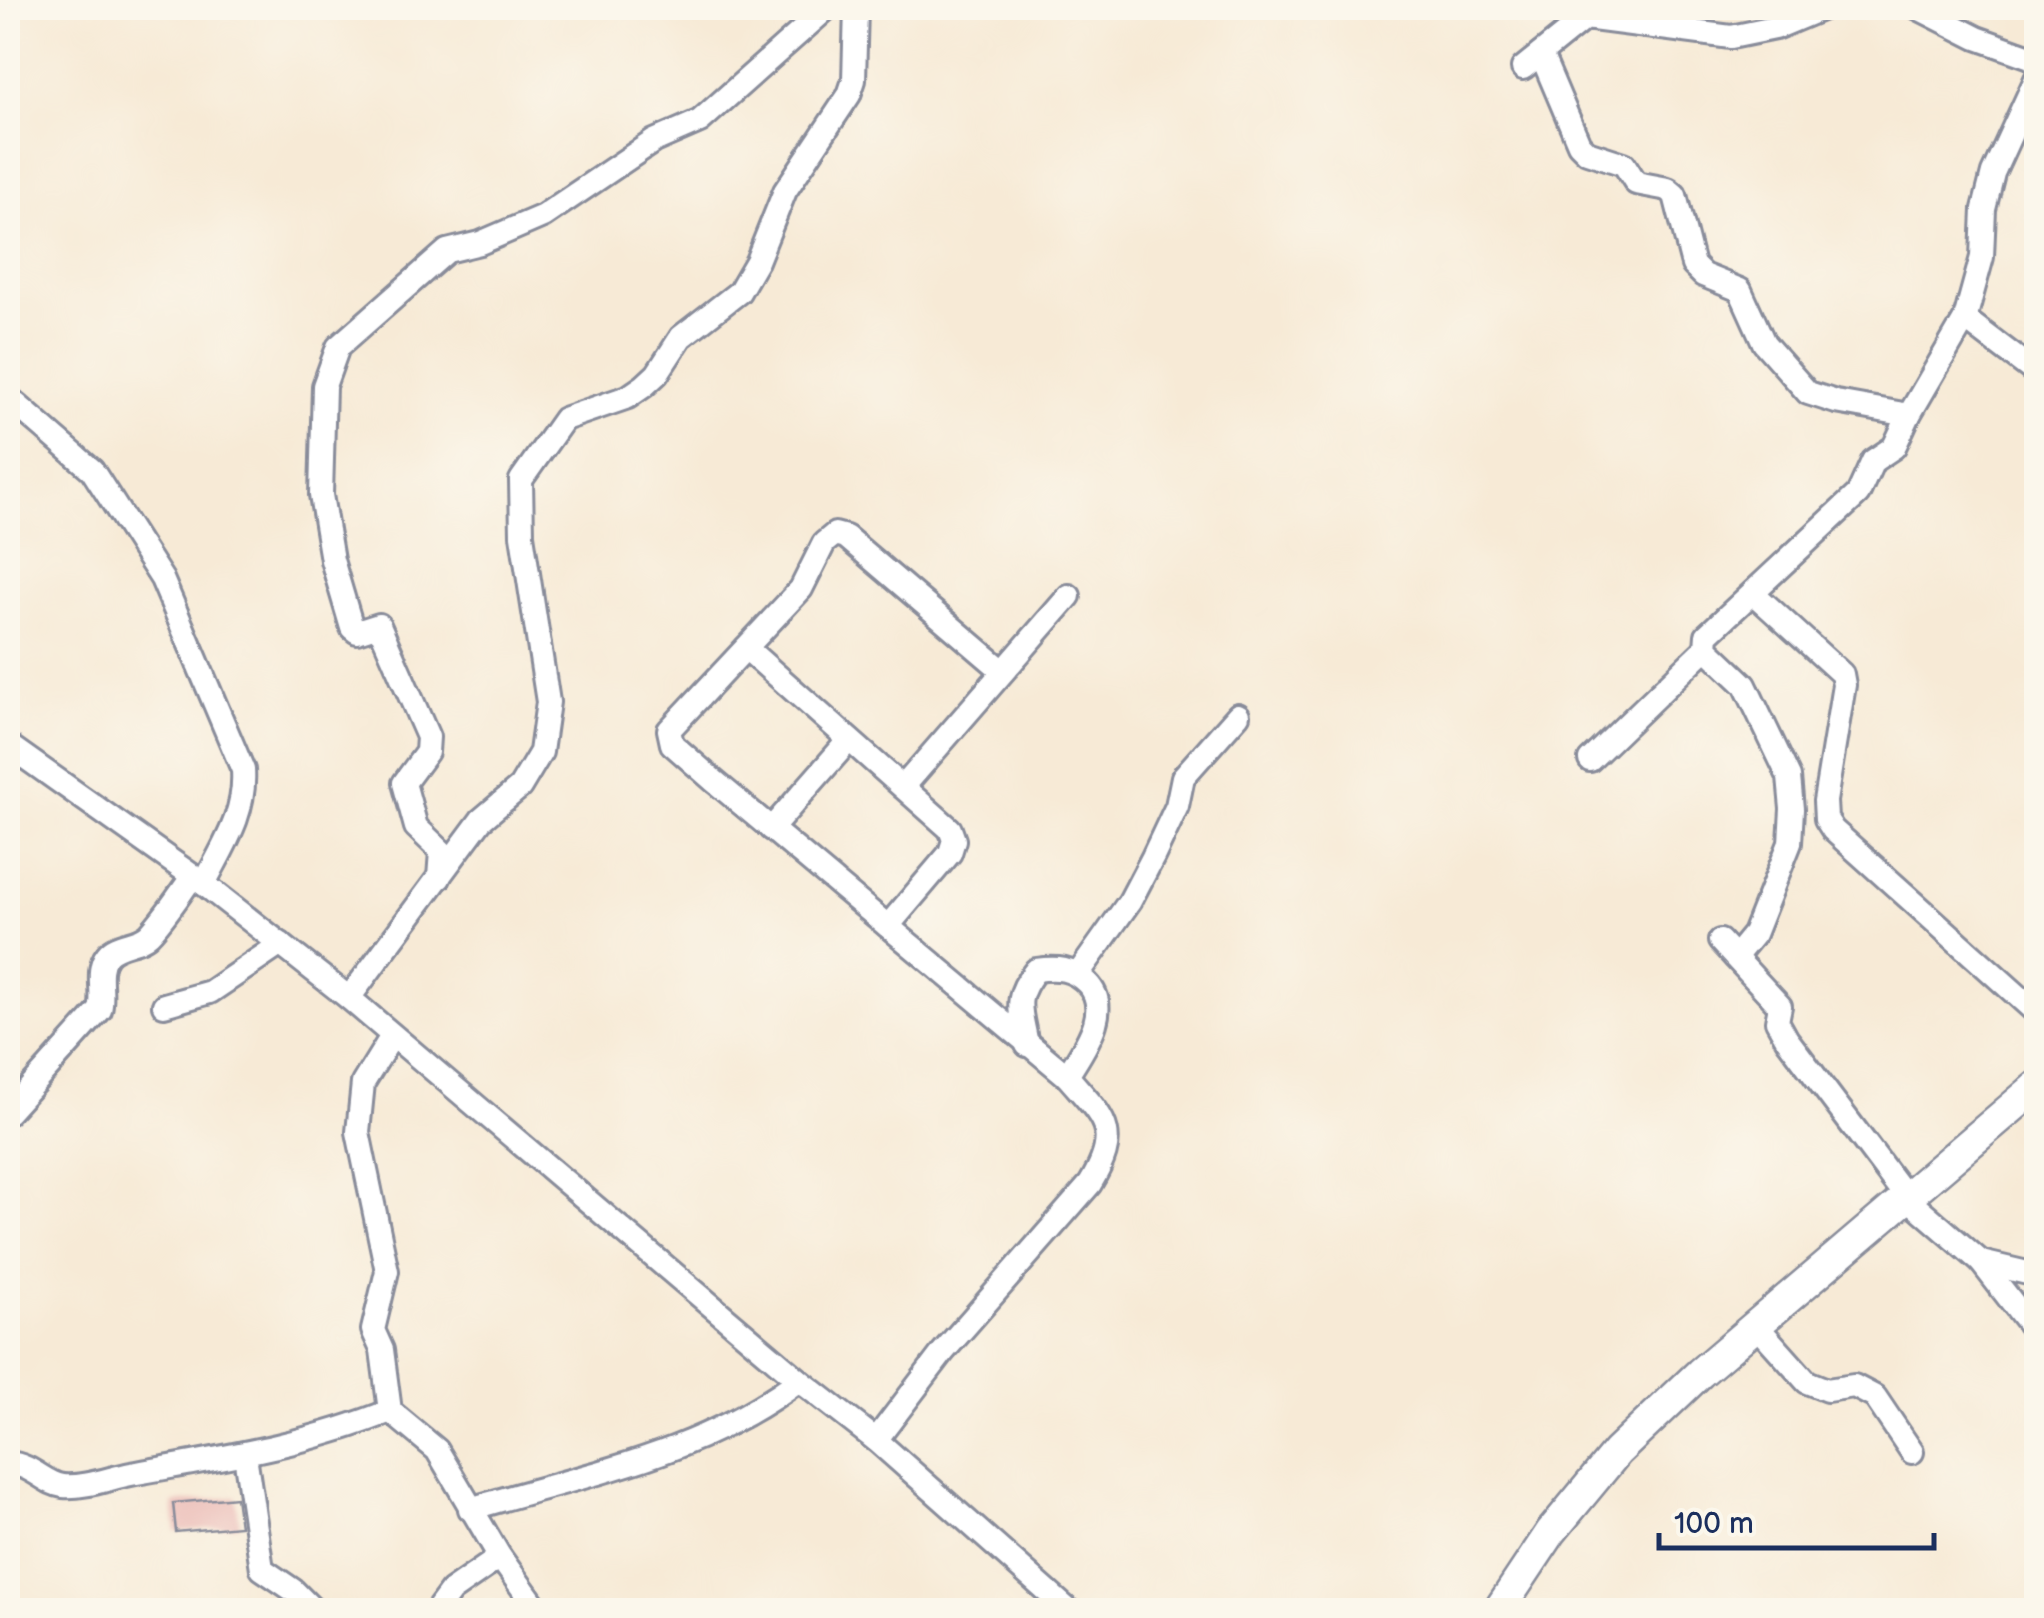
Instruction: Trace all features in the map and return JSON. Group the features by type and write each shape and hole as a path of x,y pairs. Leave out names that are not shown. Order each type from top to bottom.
{"main road":[{"path":"1499,1610 1551,1532 1618,1452 1700,1373 2036,1088"}],"street":[{"path":"439,878 441,852 416,827 404,783 427,752 428,736 380,624 357,632 352,628 332,560 321,496 324,386 331,360 348,336 447,251 480,243 543,216 654,141 700,121 827,8"},
{"path":"350,998 482,820 520,787 541,752 548,702 522,534 521,480 564,419 628,396 644,386 657,374 681,337 739,292 785,191 849,95 854,80 856,8"},
{"path":"1541,8 1585,18 1632,16 1730,37 1775,28 1823,8"},
{"path":"1918,8 1977,38 2036,60"},
{"path":"1585,18 1532,61 1579,144 1586,152 1624,164 1636,184 1675,195 1693,265 1703,275 1740,290 1764,343 1808,392 1836,402 1909,415"},
{"path":"1590,760 1706,648 1706,635 1858,494 1874,460 1894,447 1964,319 1982,258 1984,209 1993,173 2036,79"},
{"path":"1964,319 2019,356 2036,373"},
{"path":"8,397 92,470 162,580 243,770 244,793 239,817 198,880 146,938 118,947 105,957 100,975 102,1000 92,1022 8,1112"},
{"path":"876,1440 943,1352 1090,1184 1109,1144 1104,1121 1066,1076 672,744 670,730 802,589 824,544 835,534 846,537 1002,670"},
{"path":"1753,593 1842,674 1844,685 1826,819 2036,1012"},
{"path":"903,788 1069,596"},
{"path":"746,648 950,829 954,840 950,853 888,926"},
{"path":"1706,648 1745,685 1789,778 1792,809 1790,842 1754,934 1728,949 1780,1006 1777,1021 1787,1039 1906,1197 1982,1262 2036,1334"},
{"path":"1078,974 1130,901 1154,856 1177,806 1183,777 1238,715"},
{"path":"771,828 850,740"},
{"path":"8,745 198,880 350,998 799,1380 876,1440 1064,1609"},
{"path":"1792,809 1826,810"},
{"path":"164,1005 210,992 281,944"},
{"path":"1026,1045 1019,997 1022,988 1036,970 1058,967 1078,974 1094,990 1098,1004 1096,1023 1066,1076"},
{"path":"392,1036 363,1084 358,1132 387,1271 373,1330 382,1350 390,1411 437,1450 500,1557 538,1610"},
{"path":"1982,1262 2036,1275"},
{"path":"1756,1326 1807,1382 1827,1390 1854,1386 1875,1396 1912,1452"},
{"path":"470,1508 647,1460 766,1404 799,1380"},
{"path":"8,1464 26,1465 61,1486 245,1454 390,1411"},
{"path":"245,1454 262,1569 293,1590 312,1610"},
{"path":"436,1610 451,1592 500,1557"}],"building":[{"path":"236,1497 240,1526 176,1532 173,1503"}]}
